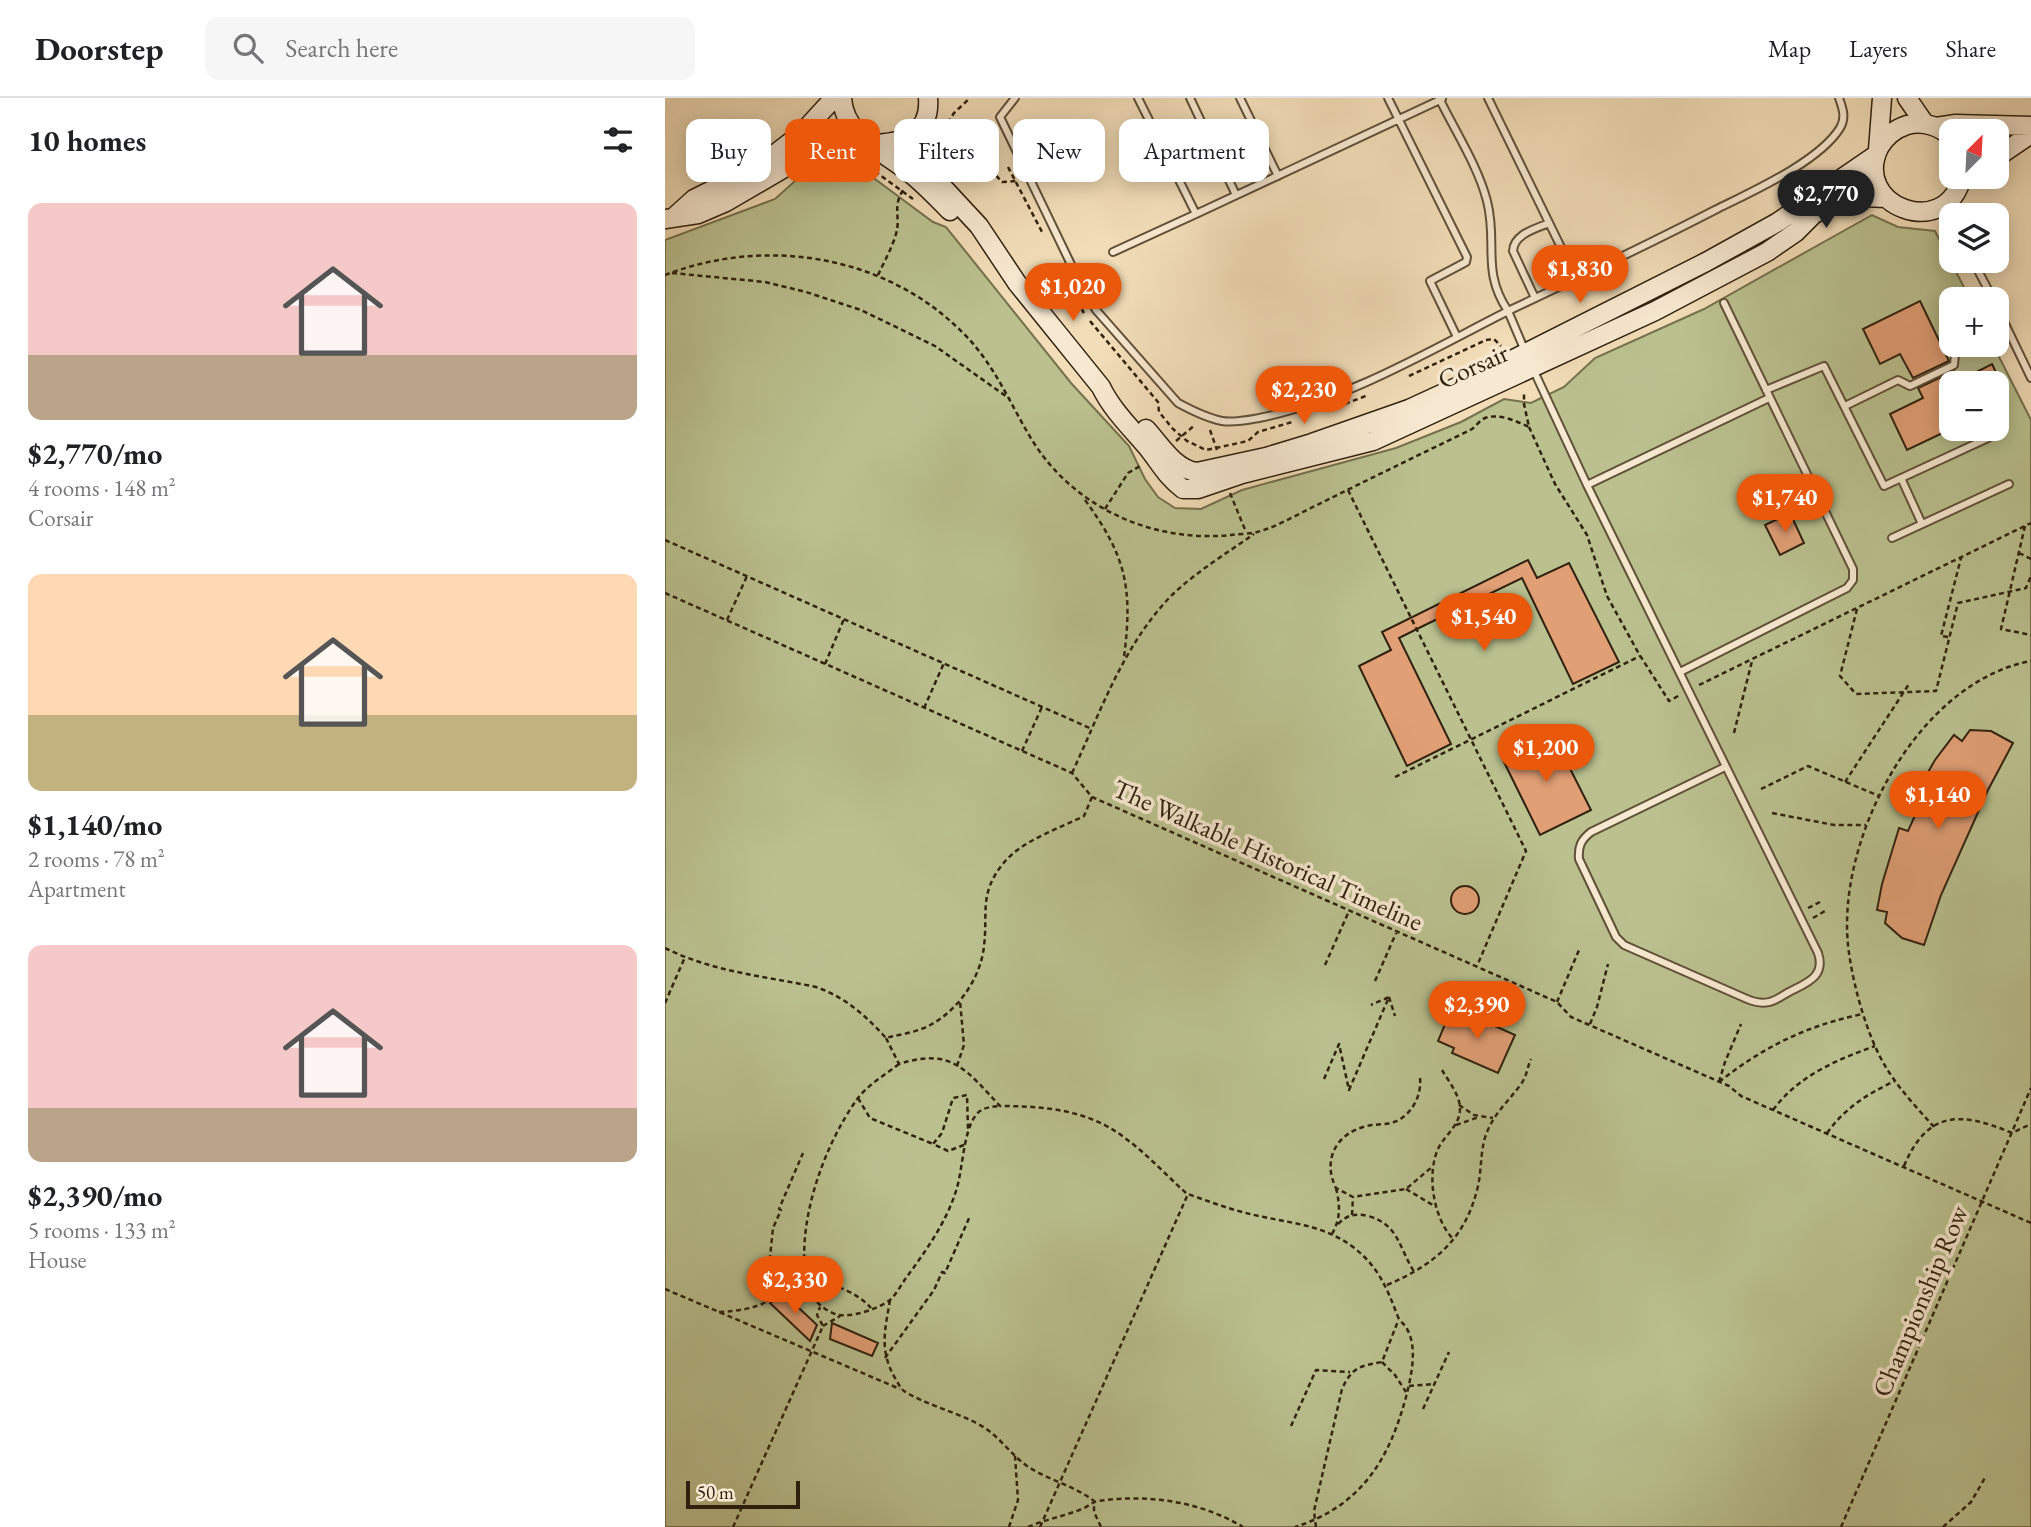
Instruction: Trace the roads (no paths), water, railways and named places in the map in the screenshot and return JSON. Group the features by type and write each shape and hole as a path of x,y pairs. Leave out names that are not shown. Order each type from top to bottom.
{"street":[{"path":"669,218 694,200 758,167 802,134 834,98"},
{"name":"Corsair","path":"842,98 847,119"},
{"path":"880,142 896,143 908,138 919,130 927,110 945,98"},
{"path":"1882,98 1875,176 1879,188 1896,206 1908,211 1939,211"},
{"path":"1907,98 1930,125 1939,131"},
{"name":"Corsair","path":"927,110 926,162 940,184 979,226 1017,283 1101,387 1108,402 1171,480 1183,489 1198,489 1242,474 1373,440 1529,361 1778,222 1877,152 1892,133 1902,127 1956,124 2031,126"},
{"path":"2009,149 2031,134"},
{"name":"Corsair","path":"880,151 915,177 960,220 989,256 1017,283"},
{"path":"669,218 698,214 743,194 785,168"},
{"name":"Corsair","path":"1529,361 1655,311 1767,252 1796,232 1814,214 1839,202 1863,197 1886,198"}],"lane":[{"path":"1016,98 1000,117 1077,279 1095,310 1178,403 1223,422 1294,409 1333,396 1686,226 1790,171 1824,145 1839,130 1843,121 1844,111 1839,98"},
{"path":"1138,98 1196,214"},
{"path":"1189,98 1236,195"},
{"path":"1240,98 1278,176"},
{"path":"1388,98 1467,257 1466,262 1430,281 1457,337"},
{"path":"1488,98 1576,278"},
{"path":"1113,252 1441,99 1482,185 1489,210 1493,280 1499,298 1509,311 1529,361 1587,485 1689,690 1821,962 1819,972 1813,979 1769,1002 1759,1003 1747,999 1624,945 1616,937 1579,859 1578,850 1582,839 1591,832 1725,766"},
{"path":"1535,298 1513,251 1513,243 1549,222"},
{"path":"1679,673 1847,587 1853,580 1853,569 1724,303"},
{"path":"2009,332 2031,378"},
{"path":"1845,407 1898,380 1910,386 1954,365 1955,357"},
{"path":"1766,390 1824,366 1884,486 1981,441"},
{"path":"1587,485 1769,398"},
{"path":"1901,478 1922,524"},
{"path":"1892,538 2009,484"}]}
